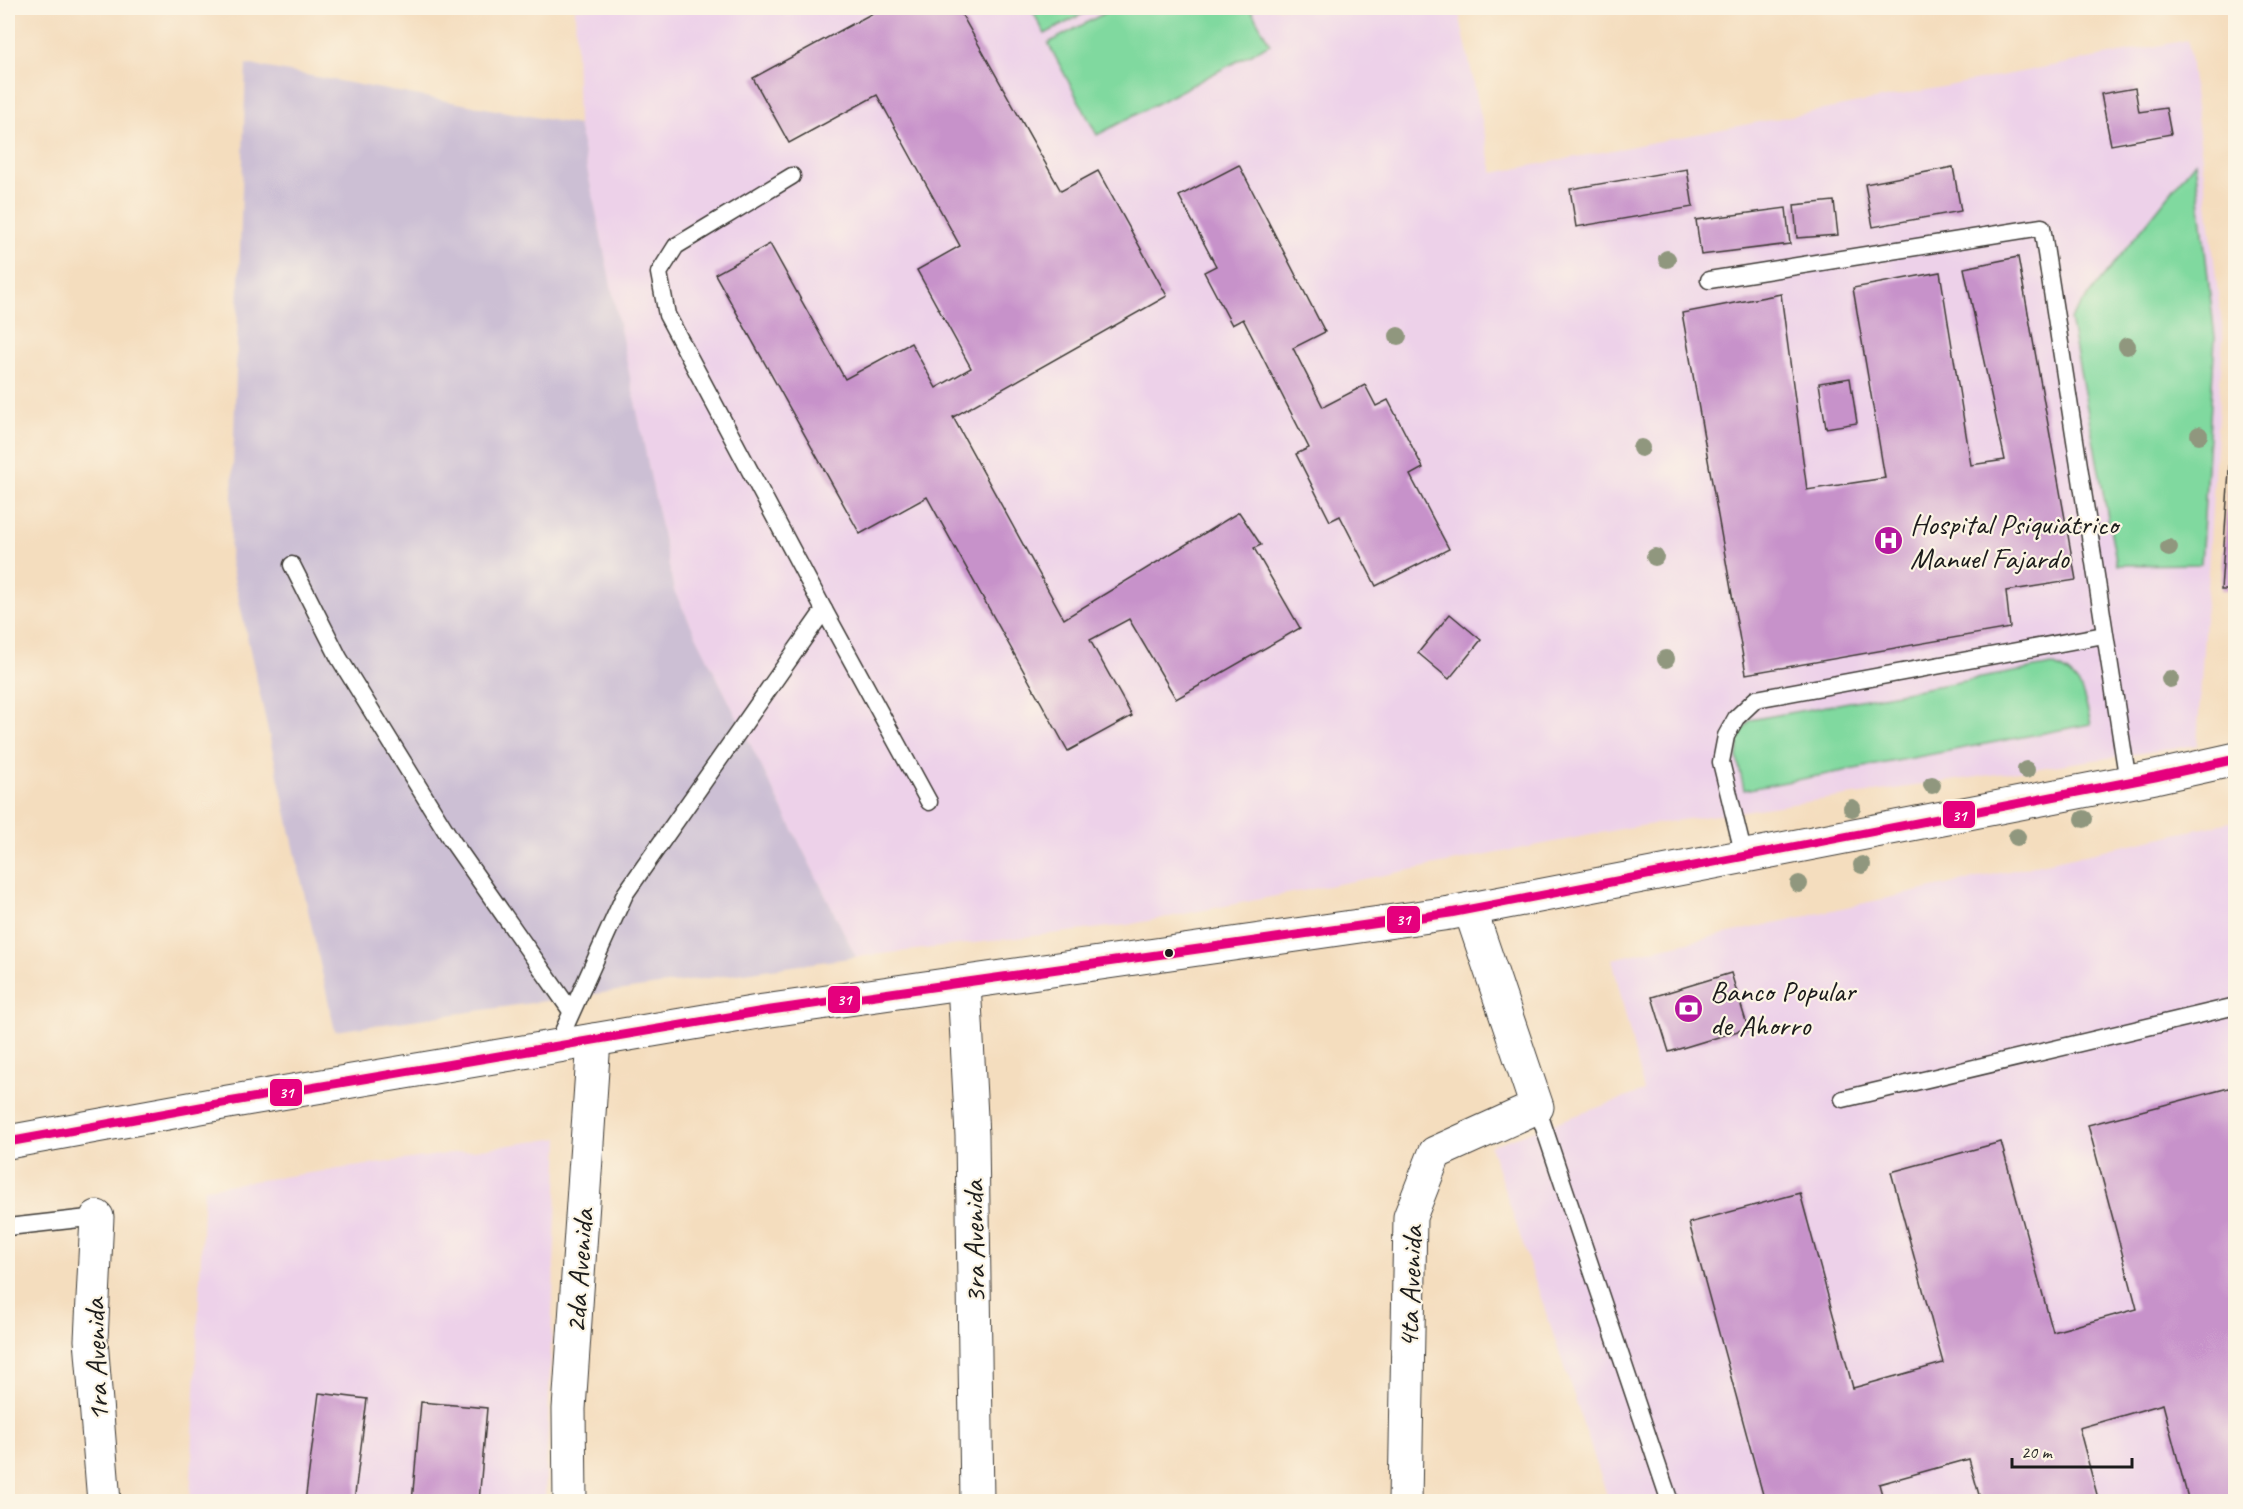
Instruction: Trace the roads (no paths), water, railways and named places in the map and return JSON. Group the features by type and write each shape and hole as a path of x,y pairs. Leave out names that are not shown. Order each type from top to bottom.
{"main road":[{"path":"8,1142 764,1011 1470,909 2128,782 2235,759"},
{"path":"1470,909 1537,1107"},
{"name":"3ra Avenida","path":"964,983 972,1136 977,1502"},
{"name":"2da Avenida","path":"570,1502 570,1409 594,1040"},
{"name":"4ta Avenida","path":"1405,1502 1410,1217 1435,1153 1537,1107"},
{"name":"1ra Avenida","path":"97,1217 91,1340 104,1502"}],"lane":[{"path":"792,176 676,246 659,273 667,315 929,802"},
{"path":"1709,280 2042,227 2128,782"},
{"path":"292,565 339,658 446,831 571,1011"},
{"path":"555,1047 625,894 824,610"},
{"path":"1744,856 1721,762 1726,736 1736,718 1756,699 2104,635"},
{"path":"1843,1099 2235,1006"},
{"path":"1537,1107 1670,1502"},
{"path":"8,1227 97,1217"}],"place":[{"name":"Hospital Psiquiátrico Manuel Fajardo","path":"1889,541"},
{"name":"Banco Popular de Ahorro","path":"1689,1008"}]}
